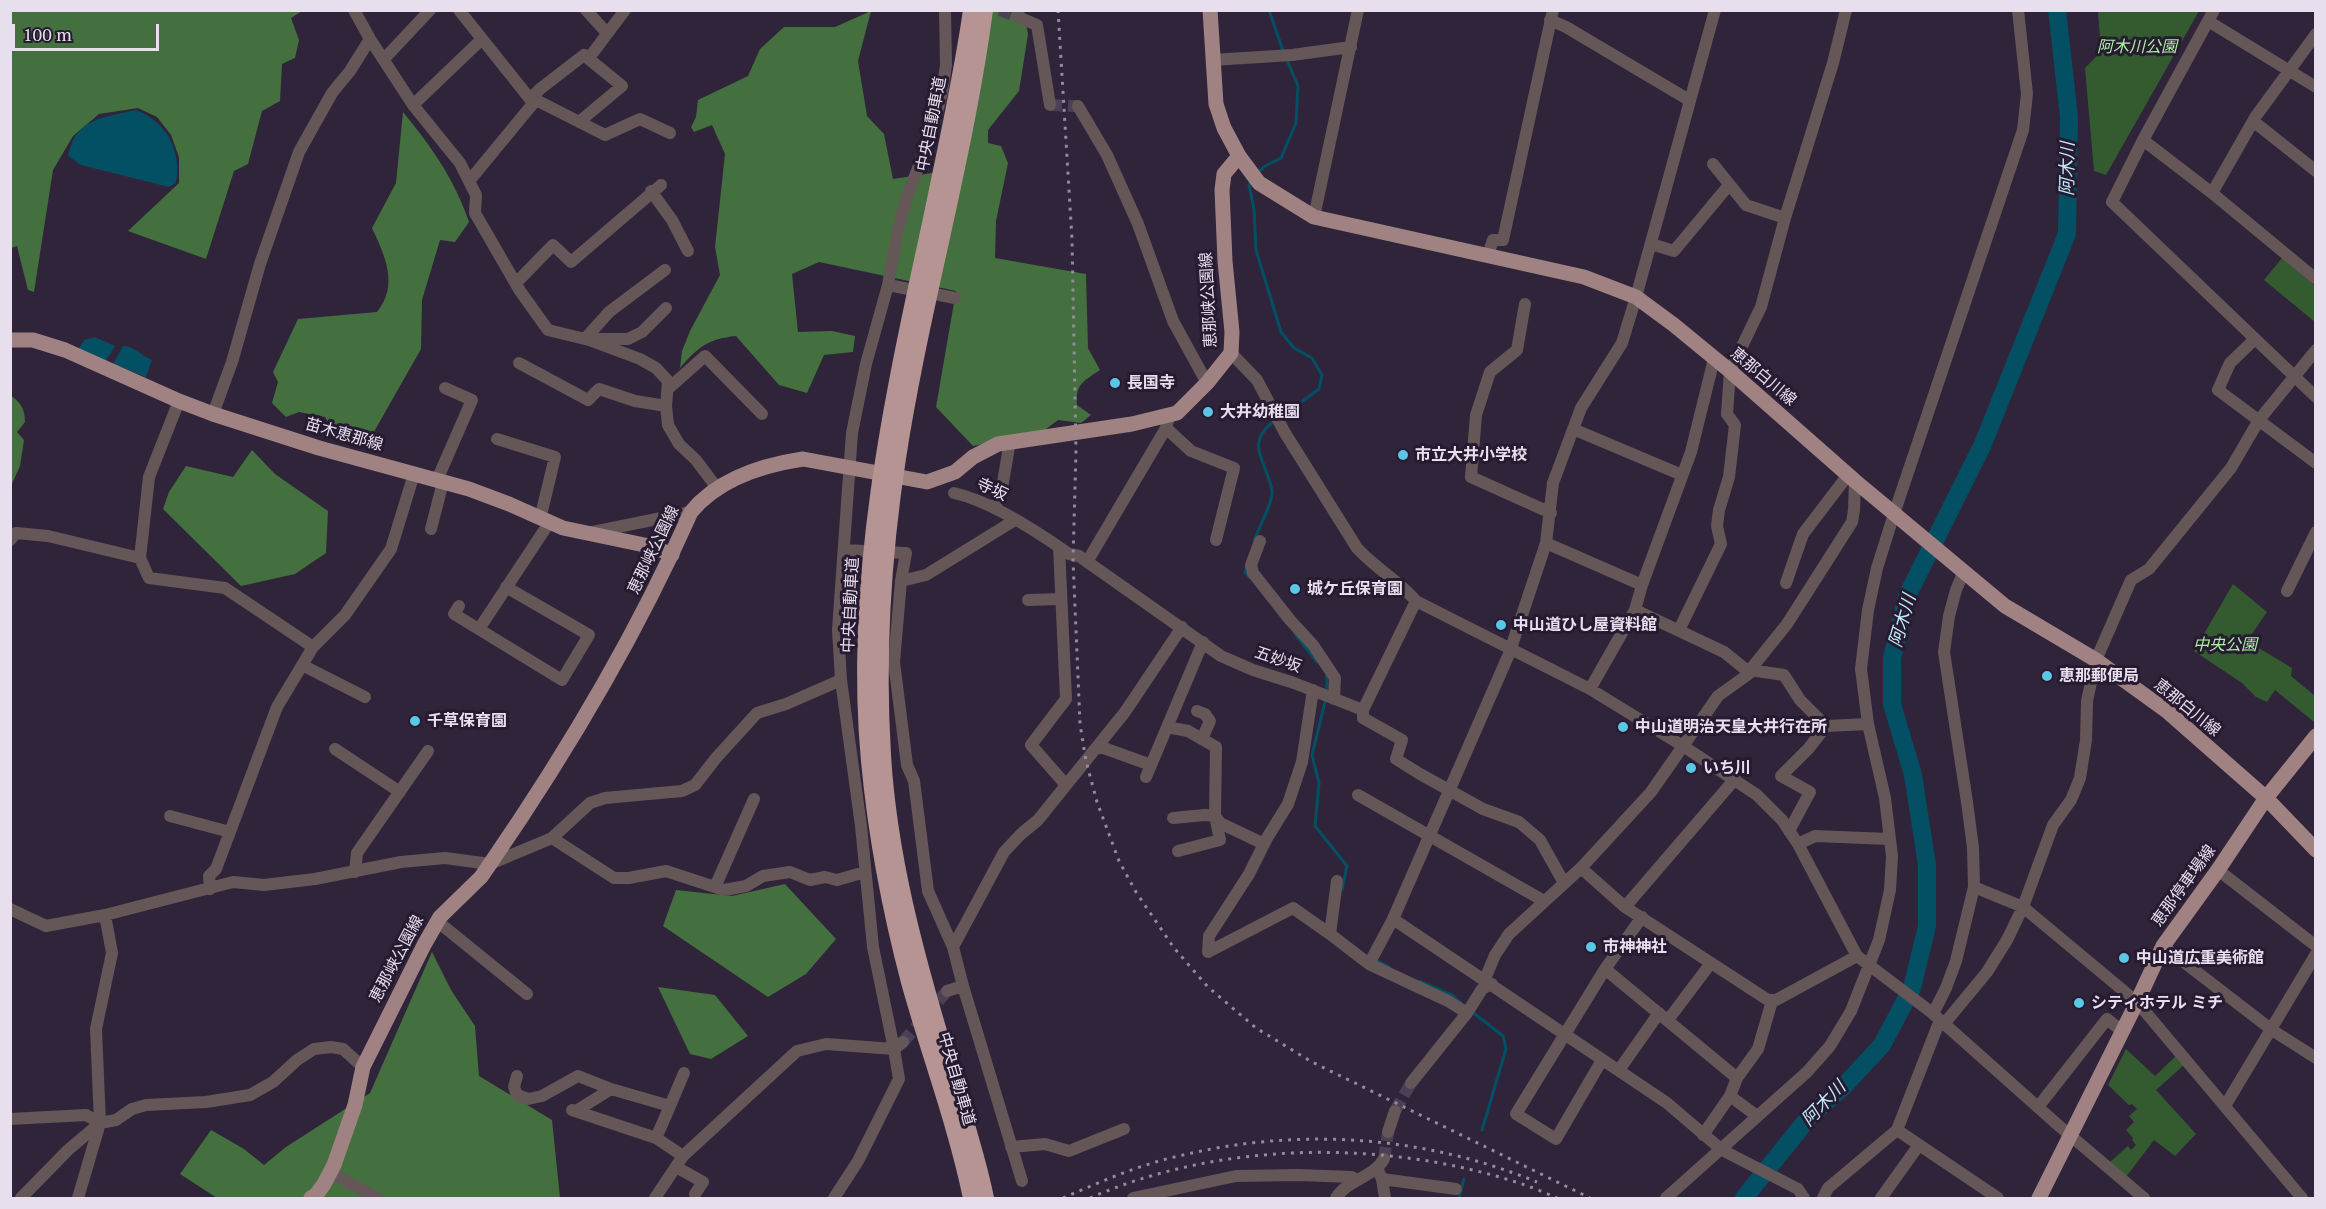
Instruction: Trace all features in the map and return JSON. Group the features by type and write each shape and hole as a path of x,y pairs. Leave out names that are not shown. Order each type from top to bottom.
{"highway":[{"name":"中央自動車道","path":"970,10 953,117 899,367 883,455 867,609 865,683 868,758 875,819 888,893 909,982 971,1198"},
{"name":"中央自動車道","path":"985,10 967,121 898,457 882,599 880,683 883,757 898,869 923,978 976,1156 986,1198"}],"main road":[{"name":"恵那白川線","path":"1210,10 1216,105 1224,128 1239,156 1255,177 1314,217 1584,277 1636,297 1730,371 1894,514 2005,606 2096,660 2168,712 2266,798 2316,850"},
{"name":"恵那峡公園線","path":"311,1198 316,1195 330,1172 355,1105 363,1067 391,1007 437,921 481,877 602,690 643,614 691,512 702,499 717,488 744,476 789,461 803,459 927,482 946,477 986,449 1010,441 1168,421 1207,383 1231,353 1232,332 1225,261 1222,190 1224,174 1239,156"},
{"name":"苗木恵那線","path":"10,340 33,340 65,350 178,401 213,414 440,481 509,504 545,521 654,547 672,555"},
{"name":"恵那停車場線","path":"2040,1198 2163,946 2266,798 2316,736"}],"street":[{"path":"354,10 413,105 460,163 476,195 476,213 516,283 548,330 585,339 640,359 656,368 668,381 666,406 668,425 679,444 696,460 717,488"},
{"path":"384,59 430,10"},
{"path":"459,10 533,99 605,135 640,119 670,132"},
{"path":"585,10 607,33"},
{"path":"589,58 625,10"},
{"path":"834,1198 858,1161 899,1079 899,1045 873,947 861,826 841,680 838,630 853,470 852,433 866,364 888,285 898,229 907,197 933,129 942,92 946,65 945,10"},
{"path":"1314,217 1358,10"},
{"path":"1369,964 1393,919 1430,837 1511,648 1546,543 1553,483 1581,408 1622,343 1715,10"},
{"path":"1679,630 1721,544 1717,526 1729,477 1735,425 1727,414 1730,371 1761,307 1785,219 1833,63 1846,10"},
{"path":"1666,1198 1808,1072 1830,1046 1851,1011 1879,939 1890,890 1892,856 1885,798 1868,724 1861,669 1867,619 1877,568 1894,514 2023,130 2026,94 2018,10"},
{"path":"1490,249 1493,240 1503,240 1552,15 1566,27 1689,100"},
{"path":"2316,87 2211,16 2112,202 2316,397"},
{"path":"1018,17 1037,25 1050,105"},
{"path":"2212,193 2253,121 2316,34"},
{"path":"213,414 232,362 260,264 299,152 332,93 350,71 370,39"},
{"path":"413,105 482,39"},
{"path":"1212,60 1351,47"},
{"path":"470,180 540,89 584,55 622,86 579,122"},
{"path":"1078,106 1107,155 1138,224 1173,321 1207,383"},
{"path":"2253,121 2316,171"},
{"path":"2143,141 2212,193 2316,279"},
{"path":"1713,164 1746,205 1785,219"},
{"path":"1651,244 1674,251 1730,185"},
{"path":"516,283 553,245 571,262 656,188 688,251"},
{"path":"585,339 609,312 665,270"},
{"path":"888,285 955,298"},
{"path":"1525,304 1517,350 1490,372 1476,415 1471,477 1551,513"},
{"path":"585,339 628,339 642,332 666,308"},
{"path":"2255,339 2230,363 2218,390 2316,463"},
{"path":"1822,1198 1828,1188 1897,1130 1938,1025 1944,1024 1987,972 2007,940 2023,907 2053,825 2071,800 2080,778 2086,740 2087,701 2096,660 2131,580 2149,569 2231,468 2259,420 2316,350"},
{"path":"1231,353 1257,380 1285,433 1357,548 1370,563 1408,592 1416,601 1590,689 1735,779 1772,808 1798,844 1857,956 1932,1013 2144,1198"},
{"path":"669,388 705,356 762,414"},
{"path":"1590,689 1635,609 1690,452 1714,359"},
{"path":"519,363 588,400 599,389 635,401 666,406"},
{"path":"431,530 440,481 472,400 445,388"},
{"path":"178,401 149,477 140,558 149,578 225,588 313,647"},
{"path":"1087,562 1168,421 1191,451 1234,468 1216,540"},
{"path":"1573,429 1682,475"},
{"path":"479,629 507,587 545,521 555,457 497,440"},
{"path":"994,508 1000,494 1010,441"},
{"path":"210,889 209,876 216,869 277,707 313,647 345,615 391,549 414,474"},
{"path":"1786,584 1803,534 1852,478"},
{"path":"1411,1083 1488,982 1495,955 1509,934 1581,868 1652,792 1718,696 1750,672 1787,624 1852,522 1852,478"},
{"name":"寺坂","path":"954,493 994,508 1087,562"},
{"path":"588,533 602,528 627,526 691,512"},
{"path":"901,581 926,575 1015,520"},
{"path":"2287,591 2316,532"},
{"path":"10,540 16,533 48,536 140,558"},
{"path":"1260,541 1251,565 1253,573 1313,645 1335,678 1334,699"},
{"path":"1546,543 1642,585"},
{"path":"1059,547 1066,699 1031,745 1066,785"},
{"path":"847,549 906,553 901,581 894,662 907,765 914,781 928,891 953,947 1022,1181"},
{"name":"五妙坂","path":"1087,562 1233,662 1363,710"},
{"path":"1932,1013 1946,988 1956,961 1968,921 1974,887 1968,813 1944,652 1949,616 1964,571"},
{"path":"459,606 454,614 562,680 590,635 507,587"},
{"path":"1028,600 1061,599"},
{"path":"1416,601 1363,710 1364,718 1402,740 1396,759 1482,809 1519,822 1540,840 1564,883"},
{"path":"1635,609 1724,652 1750,672 1784,675 1800,699 1826,726 1868,724"},
{"path":"953,947 1004,852 1038,820 1125,712 1182,627"},
{"path":"1146,777 1203,642"},
{"path":"302,665 365,697"},
{"path":"10,909 46,926 105,915 233,882 264,885 355,872 401,861 445,858 490,864 552,838 590,803 604,798 682,791 695,785 757,712 786,704 841,680"},
{"path":"1313,690 1302,762 1288,804 1249,874 1209,936 1208,952 1293,908 1369,964 1469,1009"},
{"path":"1197,711 1205,714 1210,721 1202,739"},
{"path":"1167,726 1188,731 1216,747 1215,816 1220,840 1178,851"},
{"path":"1789,831 1810,792 1781,776 1809,748 1826,726"},
{"path":"1098,746 1151,765"},
{"path":"335,749 400,792"},
{"path":"355,872 357,853 428,751"},
{"path":"1625,908 1735,779"},
{"path":"1358,795 1544,901"},
{"path":"716,887 754,799"},
{"path":"170,816 230,832"},
{"path":"1173,818 1215,816 1220,823 1264,844"},
{"path":"1798,844 1815,836 1890,839"},
{"path":"552,838 614,878 629,878 666,871 724,890 746,885 763,876 790,872 810,880 825,877 837,880 865,872"},
{"path":"1581,868 1625,908 1747,988 1772,1001"},
{"path":"2218,870 2316,946"},
{"path":"1330,934 1337,881"},
{"path":"1974,887 2023,907 2137,1002 2302,1198"},
{"path":"78,1198 100,1123 96,1029 112,953 105,915"},
{"path":"1602,1060 1556,1139 1516,1114 1605,969 1642,917"},
{"path":"1393,919 1667,1103 1722,1149 1798,1189 1804,1198"},
{"path":"437,921 527,993"},
{"path":"2163,946 2272,1030 2316,1058"},
{"path":"2225,1106 2316,954"},
{"path":"1703,1135 1730,1095 1737,1078 1758,1049 1772,1001 1857,956"},
{"path":"1619,1070 1711,963"},
{"path":"1605,969 1737,1078"},
{"path":"947,991 963,986"},
{"path":"2038,1107 2107,1019 2122,1031"},
{"path":"655,1198 683,1156 797,1051 826,1044 899,1045"},
{"path":"21,1198 68,1150 100,1123 116,1120 132,1109 146,1105 206,1102 250,1095 273,1082 297,1060 314,1049 331,1047 343,1049 363,1067"},
{"path":"656,1138 684,1073"},
{"path":"518,1076 514,1087 518,1095 528,1099 542,1096 578,1076 611,1089 669,1106"},
{"path":"611,1089 574,1110 656,1138 683,1156"},
{"path":"1730,1095 1757,1116"},
{"path":"1388,1132 1395,1111"},
{"path":"10,1119 86,1115 100,1123"},
{"path":"1011,1147 1045,1144 1069,1151 1124,1129"},
{"path":"1897,1130 1998,1198"},
{"path":"1881,1198 1919,1145"},
{"path":"676,1167 703,1182 695,1194"},
{"path":"1381,1169 1385,1198"},
{"path":"1336,1198 1340,1192 1358,1180 1381,1169 1456,1189"},
{"path":"330,1172 376,1198"},
{"path":"1133,1198 1153,1196 1236,1176 1299,1175 1352,1177 1358,1180"}],"green space":[{"path":"11,10 302,11 291,18 299,40 295,58 282,64 280,101 262,111 248,164 234,171 206,259 128,231 179,183 179,157 171,135 157,117 138,108 99,114 73,136 53,170 34,292 28,290 17,246 11,248"},
{"path":"871,11 858,61 867,116 884,134 893,179 965,168 991,11 1026,11 1024,13 1028,34 1019,91 988,130 988,143 1001,146 1008,163 996,221 995,258 1086,274 1088,348 1100,370 1085,380 1079,388 1077,405 1091,415 1081,423 1058,420 1042,432 973,446 936,407 956,291 819,262 792,274 798,332 832,331 855,336 853,352 824,355 807,393 779,385 736,336 718,339 704,345 680,368 682,351 690,331 720,275 715,247 725,154 712,125 694,132 691,127 696,117 698,100 748,76 760,49 784,27 835,27"},
{"name":"阿木川公園","path":"2098,11 2199,11 2106,175 2094,171 2085,68 2101,52"},
{"path":"403,112 441,164 457,192 469,222 455,242 440,240 422,300 421,349 371,437 358,445 337,436 325,417 299,412 286,417 272,403 278,382 273,372 298,319 377,312 384,302 389,281 388,270 372,228 396,183"},
{"path":"2282,258 2315,286 2315,322 2264,280"},
{"path":"11,396 22,407 25,422 17,432 24,440 20,466 11,486"},
{"path":"252,450 275,474 328,511 326,553 295,574 241,586 163,509 169,492 186,466 233,477"},
{"name":"中央公園","path":"2233,584 2267,612 2247,641 2292,668 2291,676 2315,696 2314,722 2275,690 2267,702 2256,697 2242,683 2194,651"},
{"path":"785,884 836,939 806,974 768,997 663,926 676,890 732,896"},
{"path":"432,952 451,990 475,1026 479,1076 552,1120 560,1198 217,1198 180,1174 211,1130 244,1149 264,1165 286,1147 370,1093"},
{"path":"658,987 715,995 748,1036 711,1059 690,1054"},
{"path":"2126,1049 2155,1076 2177,1055 2185,1064 2156,1090 2196,1134 2175,1156 2154,1140 2126,1177 2109,1163 2128,1146 2131,1150 2136,1145 2126,1130 2134,1122 2129,1116 2137,1109 2132,1104 2129,1105 2108,1085"}],"water":[{"path":"136,110 156,122 170,139 177,160 177,171 176,183 169,187 81,165 68,156 75,137 87,125 102,118"},
{"path":"95,337 115,346 105,362 78,350 84,340"},
{"path":"123,346 134,349 152,360 146,377 113,364"}],"waterway":[{"path":"1269,10 1283,51"},
{"name":"阿木川","path":"1744,1198 1810,1116 1843,1087 1882,1045 1912,988 1927,926 1927,865 1913,775 1892,704 1892,658 1907,596 1983,444 2067,234 2069,117 2057,10"},
{"path":"1258,173 1265,166 1281,158 1296,123 1298,86 1287,60"},
{"path":"1252,181 1249,185 1254,209 1256,250 1281,332 1294,348 1312,358 1322,375 1319,389 1281,417"},
{"path":"1254,542 1272,497 1270,482 1260,454 1260,437 1276,420"},
{"path":"1247,565 1245,572 1250,578"},
{"path":"1295,634 1317,662"},
{"path":"1327,674 1327,691"},
{"path":"1326,698 1312,755 1319,783 1315,826 1347,866 1342,890"},
{"path":"1374,959 1389,967"},
{"path":"1420,981 1452,995 1461,1003"},
{"path":"1471,1011 1503,1036 1506,1049 1482,1130"},
{"path":"1459,1198 1464,1179"}],"tunnel":[{"path":"1000,10 1018,17"},
{"path":"1050,105 1078,106"},
{"path":"903,1042 947,991"},
{"path":"1395,1111 1411,1083"},
{"path":"1384,1159 1388,1132"}],"railway":[{"path":"1058,10 1072,239 1076,451 1073,560 1080,724 1086,761 1097,802 1119,861 1136,892 1174,948 1208,987 1256,1028 1312,1062 1590,1198"},
{"path":"1063,1198 1137,1168 1183,1155 1227,1146 1317,1139 1407,1146 1451,1154 1494,1166 1537,1182"},
{"path":"1090,1198 1140,1179 1193,1165 1247,1157 1303,1153 1358,1153 1413,1159 1467,1169 1524,1185 1557,1198"}],"place":[{"name":"長国寺","path":"1115,383"},
{"name":"大井幼稚園","path":"1208,412"},
{"name":"市立大井小学校","path":"1403,455"},
{"name":"城ケ丘保育園","path":"1295,589"},
{"name":"中山道ひし屋資料館","path":"1501,625"},
{"name":"恵那郵便局","path":"2047,676"},
{"name":"千草保育園","path":"415,721"},
{"name":"中山道明治天皇大井行在所","path":"1623,727"},
{"name":"いち川","path":"1691,768"},
{"name":"市神神社","path":"1591,947"},
{"name":"中山道広重美術館","path":"2124,958"},
{"name":"シティホテル ミチ","path":"2079,1003"}]}
